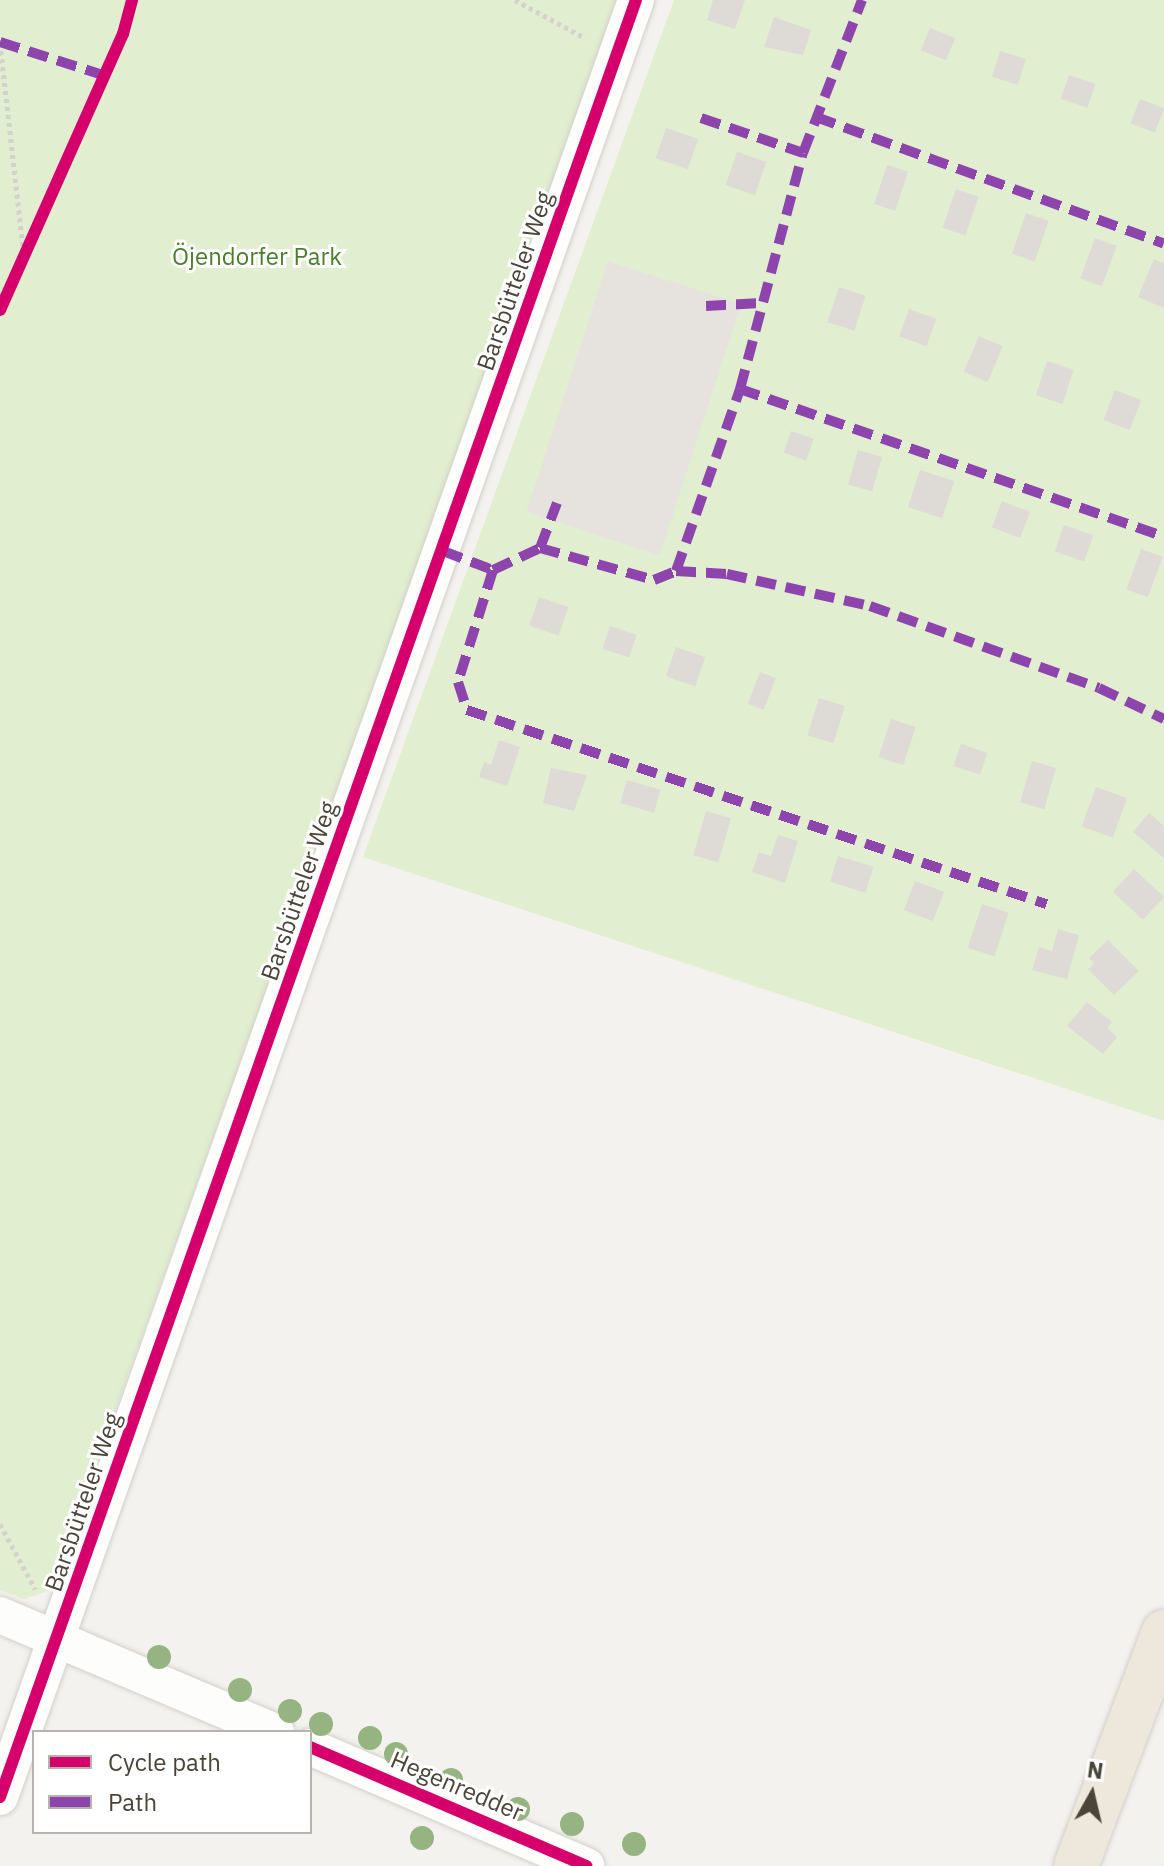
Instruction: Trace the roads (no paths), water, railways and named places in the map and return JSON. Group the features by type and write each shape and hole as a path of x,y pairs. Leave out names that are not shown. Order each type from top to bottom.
{"highway":[{"path":"1076,1866 1164,1632"}],"street":[{"name":"Barsbütteler Weg","path":"0,1797 636,0"},
{"path":"0,1615 271,1730"},
{"name":"Hegenredder","path":"312,1748 586,1866"}],"park label":[{"name":"Öjendorfer Park","path":"257,257"}]}
